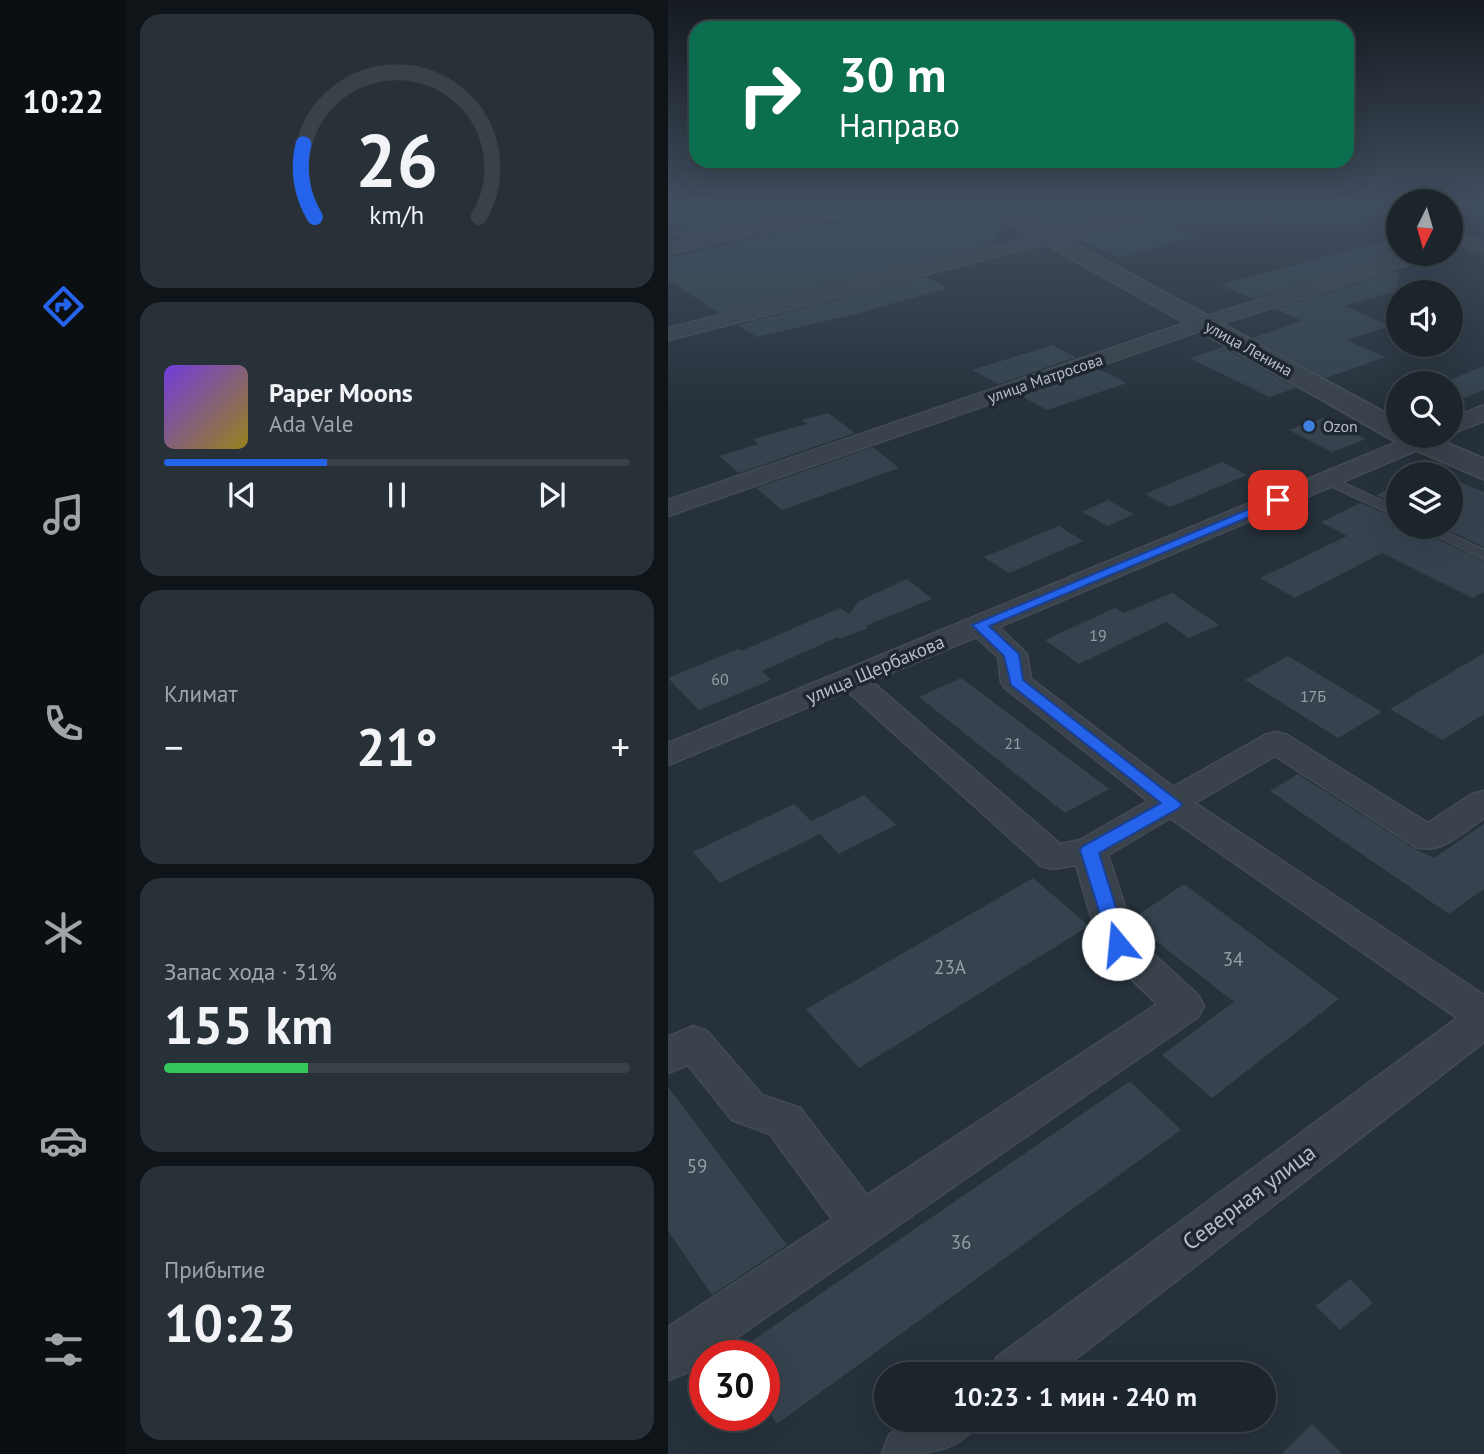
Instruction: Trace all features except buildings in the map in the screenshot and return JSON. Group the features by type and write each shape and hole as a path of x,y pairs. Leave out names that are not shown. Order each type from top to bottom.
{"street":[{"path":"668,334 911,274"},
{"name":"улица Ленина","path":"1111,274 1386,421"},
{"name":"улица Матросова","path":"668,508 1204,323 1361,274"},
{"path":"1463,421 1484,412"},
{"name":"улица Щербакова","path":"668,755 1328,480 1391,448"},
{"name":"улица Ленина","path":"1439,448 1484,470"},
{"path":"980,625 1012,654 1016,681 1173,804 1484,1018"},
{"path":"851,679 1053,857 1089,850 1276,743 1428,839 1484,802"},
{"path":"668,1356 1184,1006 1118,944 1089,850"},
{"name":"Северная улица","path":"1030,1362 1484,1018"},
{"path":"668,1057 693,1042 747,1108 785,1121 862,1224"},
{"path":"908,1454 937,1432"}],"lane":[{"path":"1328,480 1386,507"},
{"path":"1450,539 1484,555"}],"place":[{"name":"Ozon","path":"1309,426"}],"route":[{"path":"1118,944 1089,850 1173,804 1016,681 1012,654 980,625 1278,500"}]}
